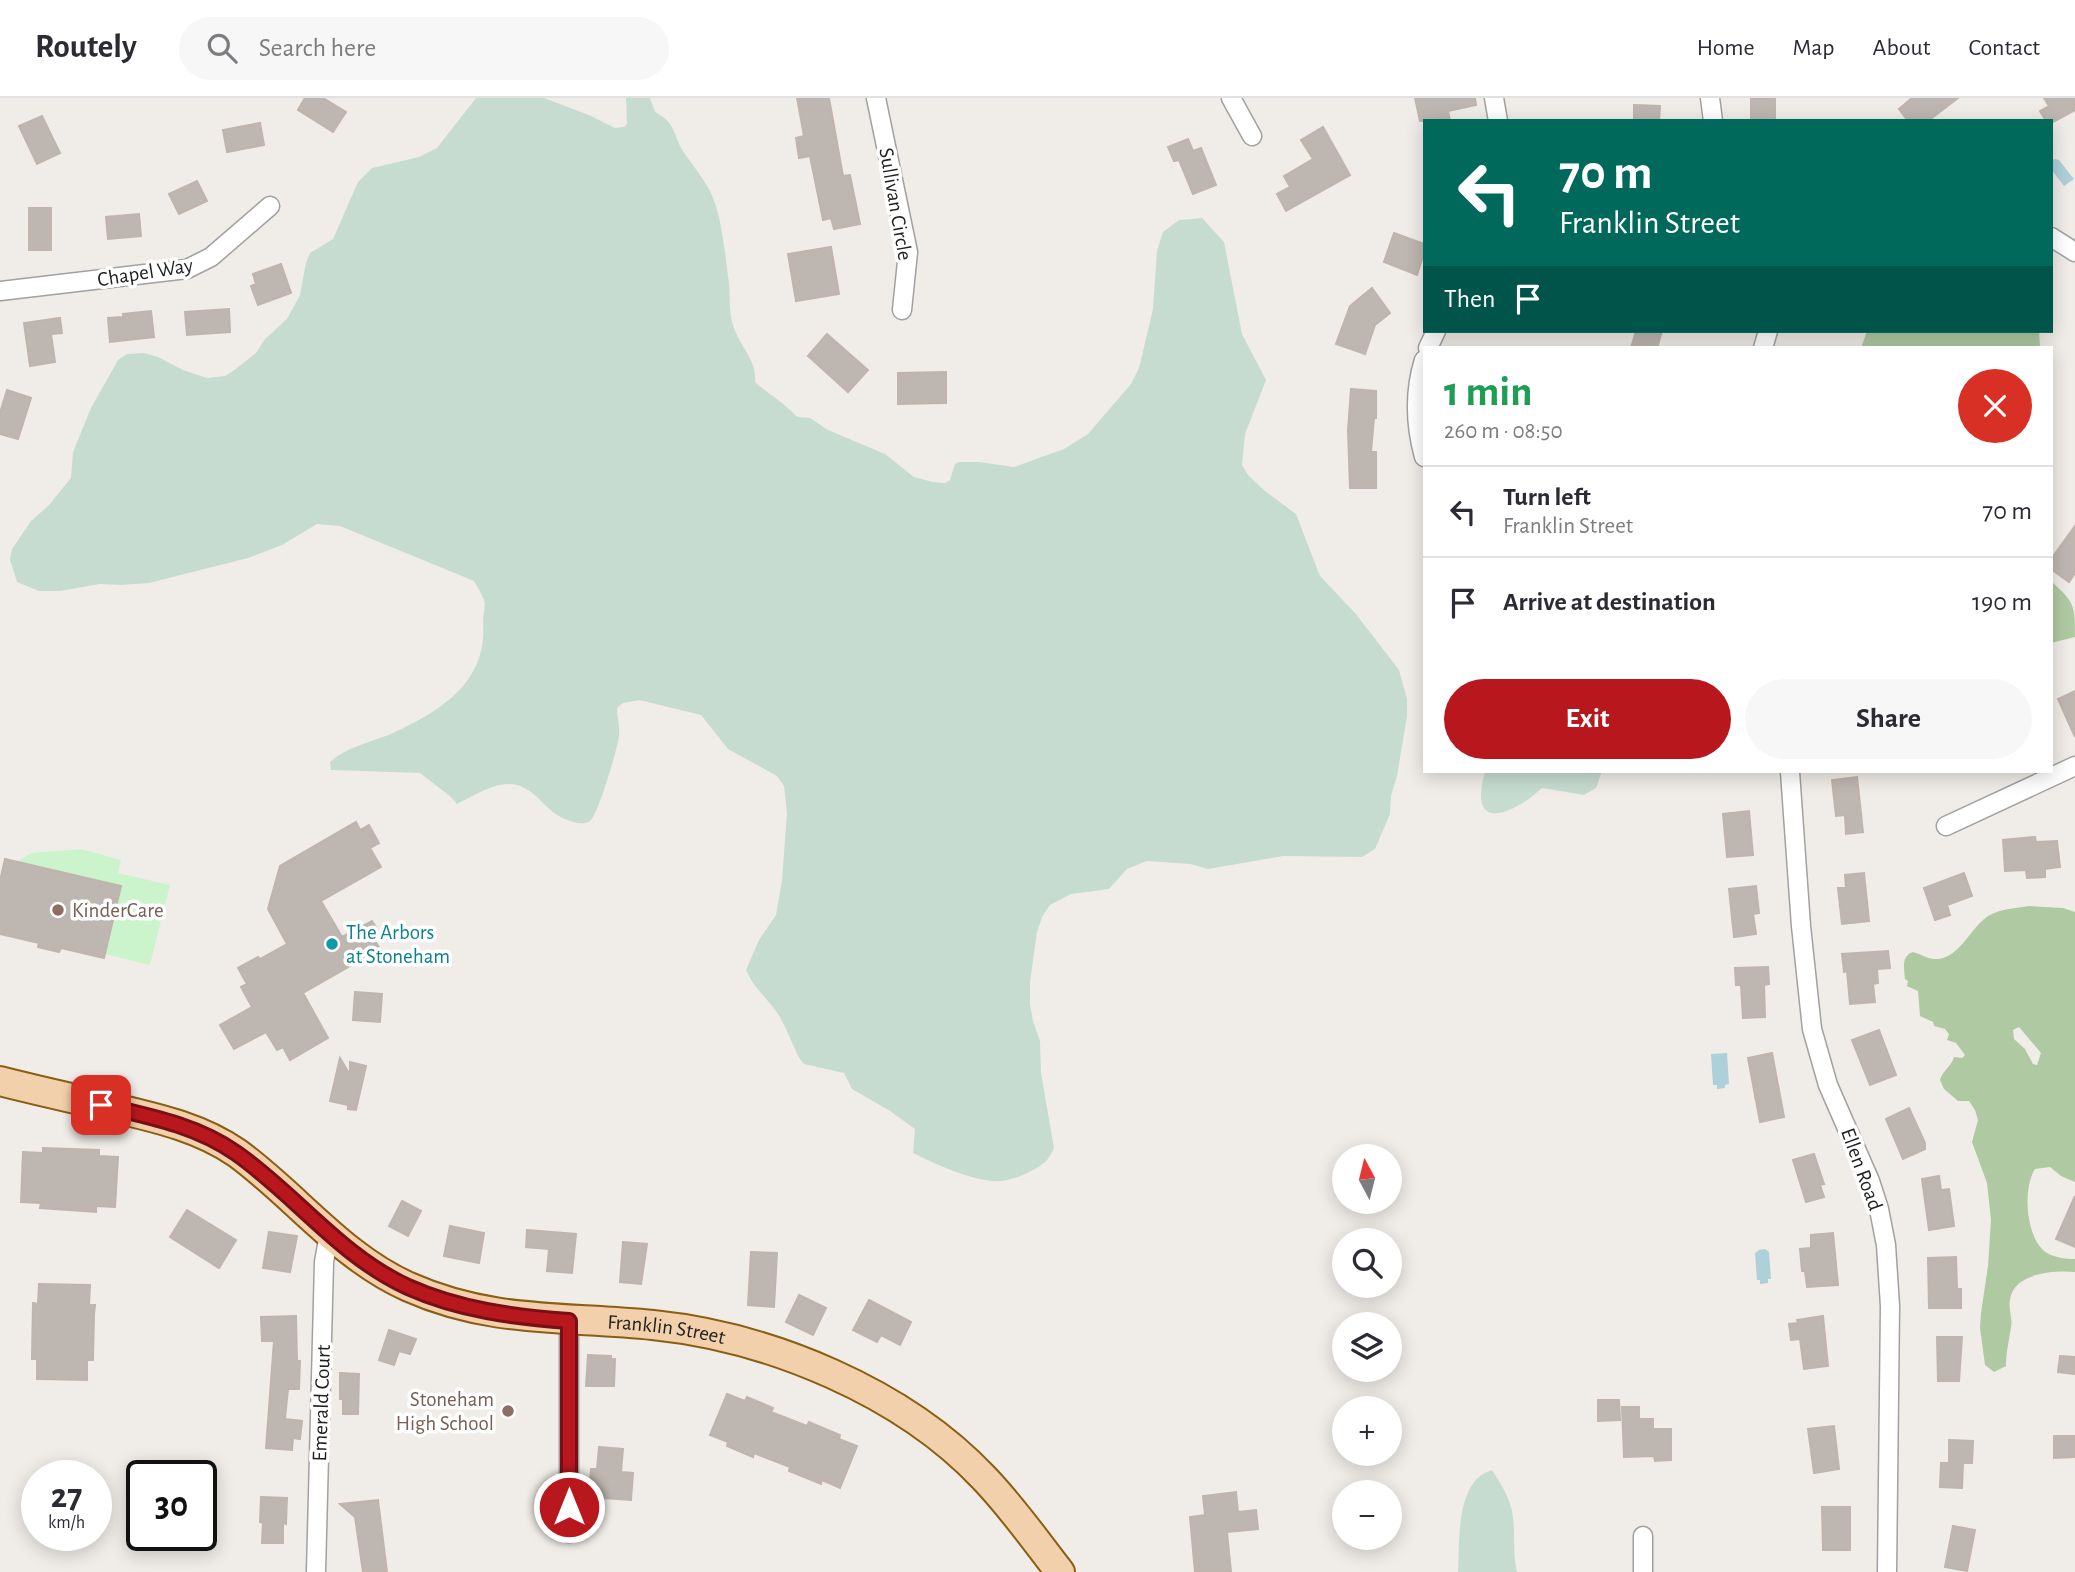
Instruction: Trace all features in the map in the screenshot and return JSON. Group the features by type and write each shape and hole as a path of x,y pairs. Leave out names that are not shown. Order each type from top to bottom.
{"main road":[{"name":"Franklin Street","path":"0,1081 151,1117 199,1132 252,1165 329,1234 365,1262 408,1287 489,1312 569,1321 653,1325 727,1339 793,1359 871,1394 909,1416 966,1460 1005,1502 1060,1572"}],"street":[{"name":"Sullivan Circle","path":"876,98 907,247 908,261 902,310"},
{"path":"1231,98 1252,136"},
{"path":"1494,98 1498,119"},
{"path":"1710,98 1713,119"},
{"name":"Chapel Way","path":"0,290 187,270 211,257 270,206"},
{"path":"2053,238 2075,253"},
{"path":"1423,365 1417,392 1417,407 1418,431 1423,453"},
{"path":"1946,826 2075,766"},
{"name":"Ellen Road","path":"1790,773 1812,1029 1828,1086 1873,1188 1885,1245 1890,1306 1887,1572"},
{"name":"Emerald Court","path":"316,1572 324,1262 329,1234"},
{"path":"569,1321 569,1534"},
{"path":"1643,1536 1643,1572"}],"green space":[{"path":"476,98 544,98 615,128 627,124 626,98 650,98 655,112 668,121 681,148 713,199 724,247 732,320 751,360 755,382 797,417 810,418 828,430 885,454 914,477 933,482 945,483 950,480 955,464 959,462 1014,467 1064,449 1088,434 1131,384 1139,368 1153,309 1157,251 1163,232 1179,220 1202,218 1224,242 1242,334 1266,380 1245,434 1242,465 1248,475 1265,491 1296,514 1320,576 1356,614 1399,670 1407,699 1407,716 1390,814 1375,849 1362,857 1283,856 1208,869 1190,864 1147,861 1127,869 1109,889 1071,894 1050,905 1037,932 1030,982 1030,1004 1040,1041 1041,1073 1054,1148 1046,1161 1031,1171 1006,1180 991,1181 956,1172 913,1153 915,1129 852,1089 844,1073 804,1064 800,1059 778,1014 746,970 759,940 776,915 782,880 787,813 784,786 777,776 728,749 701,715 639,700 623,703 617,708 619,735 611,766 594,816 584,823 558,816 531,792 517,785 494,787 457,804 420,773 331,770 330,762 344,752 393,733 444,704 470,677 483,642 485,604 474,581 340,526 317,524 282,545 248,558 149,583 100,584 60,591 39,591 17,582 10,560 12,549 31,521 49,505 71,478 73,452 91,408 118,360 127,354 144,353 207,378 225,376 233,371 256,353 265,339 287,319 300,295 310,253 333,239 358,182 372,168 419,157 437,148"},
{"path":"1866,333 2039,333 2040,346 1862,346"},
{"path":"2053,583 2072,605 2075,637 2053,642"},
{"path":"1485,773 1601,773 1596,788 1584,795 1542,788 1518,806 1496,813 1487,811 1482,804"},
{"path":"81,849 121,860 118,873 170,885 150,965 105,954 121,886 17,862 31,853"},
{"path":"2029,906 2063,908 2075,912 2075,1182 2050,1167 2035,1169 2028,1189 2028,1214 2034,1237 2040,1246 2054,1256 2075,1259 2075,1272 2036,1275 2018,1284 2010,1300 2011,1324 2006,1366 1994,1372 1985,1365 1980,1328 1991,1220 1987,1183 1972,1142 1978,1120 1969,1101 1958,1101 1944,1089 1940,1080 1954,1057 1962,1058 1965,1055 1956,1043 1947,1040 1949,1034 1945,1029 1934,1026 1933,1022 1920,1016 1918,991 1907,986 1904,963 1907,956 1913,952 1932,959 1944,958 1958,948 1990,915","holes":["2019,1027 2041,1053 2037,1065 2033,1064 2025,1049 2014,1039 2013,1030"]},
{"path":"1492,1470 1512,1511 1517,1572 1458,1572 1460,1529 1466,1499 1471,1486 1480,1476"}],"water":[{"path":"2053,160 2059,160 2074,179 2064,186 2053,172"},
{"path":"1727,1053 1729,1084 1725,1085 1725,1088 1717,1089 1717,1085 1713,1085 1711,1054"},
{"path":"1765,1249 1769,1252 1771,1279 1768,1279 1768,1283 1760,1284 1760,1280 1757,1280 1755,1253"}],"building":[{"path":"305,98 323,98 346,112 333,132 298,110"},
{"path":"797,98 829,98 843,176 850,175 860,224 834,229 831,218 823,220 810,156 799,158 796,138 804,136"},
{"path":"1415,98 1475,98 1476,105 1448,111 1450,119 1420,121"},
{"path":"1912,98 1958,98 1931,119 1906,119 1899,109"},
{"path":"2044,98 2075,98 2075,110 2053,122 2053,119 2045,119 2040,111 2049,106"},
{"path":"1751,99 1775,99 1775,119 1751,119"},
{"path":"1634,105 1660,106 1659,119 1634,119"},
{"path":"42,116 60,153 37,164 19,126"},
{"path":"260,123 264,145 227,152 223,130"},
{"path":"1323,127 1350,175 1286,211 1277,194 1290,187 1284,176 1313,159 1301,140"},
{"path":"1188,139 1193,151 1201,148 1216,185 1193,194 1179,160 1174,161 1168,147"},
{"path":"197,181 207,201 179,214 169,194"},
{"path":"29,208 51,208 51,250 29,250"},
{"path":"139,214 141,236 108,239 106,217"},
{"path":"1394,233 1423,244 1423,256 1417,275 1384,262"},
{"path":"831,247 839,294 796,301 788,254"},
{"path":"281,264 291,293 258,305 251,286 256,284 253,274"},
{"path":"1372,288 1390,313 1375,325 1365,354 1336,344 1350,306"},
{"path":"229,309 230,332 187,335 185,312"},
{"path":"151,311 154,337 110,342 108,318"},
{"path":"60,318 62,333 51,334 55,362 30,366 24,323"},
{"path":"1635,333 1661,333 1658,346 1632,346"},
{"path":"827,334 868,370 848,392 808,356"},
{"path":"946,372 946,403 898,404 898,373"},
{"path":"1351,389 1376,391 1376,418 1371,452 1376,452 1376,488 1350,488 1348,430"},
{"path":"7,390 31,398 18,439 0,434 0,413"},
{"path":"2075,526 2075,573 2069,582 2053,570 2053,556"},
{"path":"2075,691 2075,737 2058,699"},
{"path":"1857,777 1863,832 1846,834 1845,815 1836,816 1832,780"},
{"path":"1749,811 1753,855 1727,857 1723,814"},
{"name":"The Arbors at Stoneham","path":"356,822 360,830 369,825 379,843 370,848 381,867 321,901 342,937 372,921 380,934 373,938 380,949 303,993 328,1038 290,1060 283,1047 277,1050 266,1032 234,1049 220,1025 252,1007 241,987 247,984 238,968 287,944 268,909 280,866"},
{"path":"2035,837 2036,842 2057,841 2060,867 2045,869 2045,877 2027,878 2026,870 2005,871 2003,840"},
{"name":"KinderCare","path":"5,859 121,886 104,958 61,948 59,952 38,947 39,943 0,934 0,881"},
{"path":"1864,873 1869,921 1842,924 1838,888 1846,888 1845,875"},
{"path":"1964,873 1972,896 1947,905 1950,915 1935,920 1924,888"},
{"path":"1756,886 1759,913 1753,914 1756,934 1734,937 1729,889"},
{"path":"1888,951 1890,968 1877,969 1878,983 1873,984 1875,1002 1850,1004 1847,971 1844,972 1842,954"},
{"path":"1768,967 1769,984 1764,985 1765,1017 1743,1018 1741,985 1736,985 1735,968"},
{"path":"355,992 382,994 380,1022 353,1020"},
{"path":"1879,1030 1896,1075 1870,1085 1852,1040"},
{"path":"1772,1053 1784,1117 1760,1122 1748,1058"},
{"path":"340,1058 350,1075 350,1062 366,1066 356,1110 348,1109 348,1105 330,1101"},
{"path":"1909,1108 1925,1143 1925,1149 1903,1159 1886,1119"},
{"path":"43,1148 99,1150 99,1156 118,1157 115,1207 96,1206 96,1212 40,1208 41,1203 21,1202 23,1152 43,1153"},
{"path":"1814,1154 1824,1184 1820,1185 1824,1197 1806,1202 1793,1160"},
{"path":"1939,1176 1941,1190 1949,1189 1954,1226 1929,1230 1922,1179"},
{"path":"2075,1196 2075,1247 2056,1239"},
{"path":"402,1201 421,1211 408,1236 389,1226"},
{"path":"187,1210 236,1240 219,1268 170,1237"},
{"path":"450,1226 484,1233 479,1263 444,1256"},
{"path":"527,1230 576,1234 572,1273 547,1271 549,1249 526,1247"},
{"path":"269,1232 297,1236 290,1272 263,1268"},
{"path":"1833,1233 1838,1285 1807,1287 1800,1249 1811,1248 1811,1235"},
{"path":"623,1242 647,1244 641,1284 620,1282"},
{"path":"751,1252 777,1253 774,1307 748,1305"},
{"path":"1956,1257 1957,1289 1961,1289 1961,1308 1929,1308 1928,1258"},
{"path":"39,1284 90,1285 89,1305 95,1305 93,1360 87,1360 87,1380 37,1379 37,1359 32,1359 33,1303 38,1304"},
{"path":"799,1295 826,1308 813,1335 786,1322"},
{"path":"869,1300 911,1322 900,1345 881,1335 877,1342 853,1330"},
{"path":"296,1316 297,1361 300,1361 299,1389 288,1389 285,1419 302,1421 300,1439 293,1438 292,1450 266,1448 274,1341 262,1341 261,1317"},
{"path":"1823,1316 1828,1366 1804,1369 1800,1339 1791,1340 1789,1324"},
{"path":"389,1330 416,1339 410,1354 399,1351 394,1365 379,1360"},
{"path":"1937,1337 1962,1337 1959,1381 1938,1381"},
{"path":"588,1355 611,1356 611,1359 615,1359 614,1386 586,1386"},
{"path":"2060,1356 2075,1357 2075,1374 2058,1372"},
{"path":"340,1373 359,1374 358,1414 343,1414"},
{"path":"727,1394 745,1401 747,1397 773,1408 771,1412 807,1426 809,1422 840,1435 839,1439 857,1446 840,1488 822,1480 821,1484 789,1471 790,1467 754,1453 753,1457 710,1435"},
{"path":"1598,1400 1619,1400 1620,1420 1598,1421"},
{"path":"1622,1407 1639,1407 1639,1419 1653,1419 1653,1429 1671,1429 1671,1460 1655,1461 1654,1456 1624,1457"},
{"path":"1834,1426 1839,1469 1814,1473 1808,1429"},
{"path":"2054,1436 2075,1436 2075,1457 2054,1458"},
{"path":"1949,1440 1973,1441 1972,1463 1963,1463 1962,1488 1940,1487 1941,1463 1949,1463"},
{"path":"599,1447 623,1449 621,1472 633,1473 631,1500 589,1497 591,1469 597,1469"},
{"path":"1236,1492 1238,1512 1256,1510 1258,1529 1227,1532 1231,1572 1195,1572 1190,1517 1205,1515 1203,1496"},
{"path":"261,1497 287,1498 283,1543 262,1543"},
{"path":"378,1500 387,1572 363,1572 355,1517 340,1504"},
{"path":"1822,1507 1850,1507 1850,1550 1823,1550"},
{"path":"1953,1526 1975,1530 1967,1571 1945,1567"}],"place":[{"name":"KinderCare","path":"58,910"},
{"name":"The Arbors at Stoneham","path":"332,944"},
{"name":"Stoneham High School","path":"508,1411"}],"route":[{"path":"101,1105 178,1124 222,1144 252,1165 344,1247 408,1287 480,1310 569,1321 569,1507"}]}
